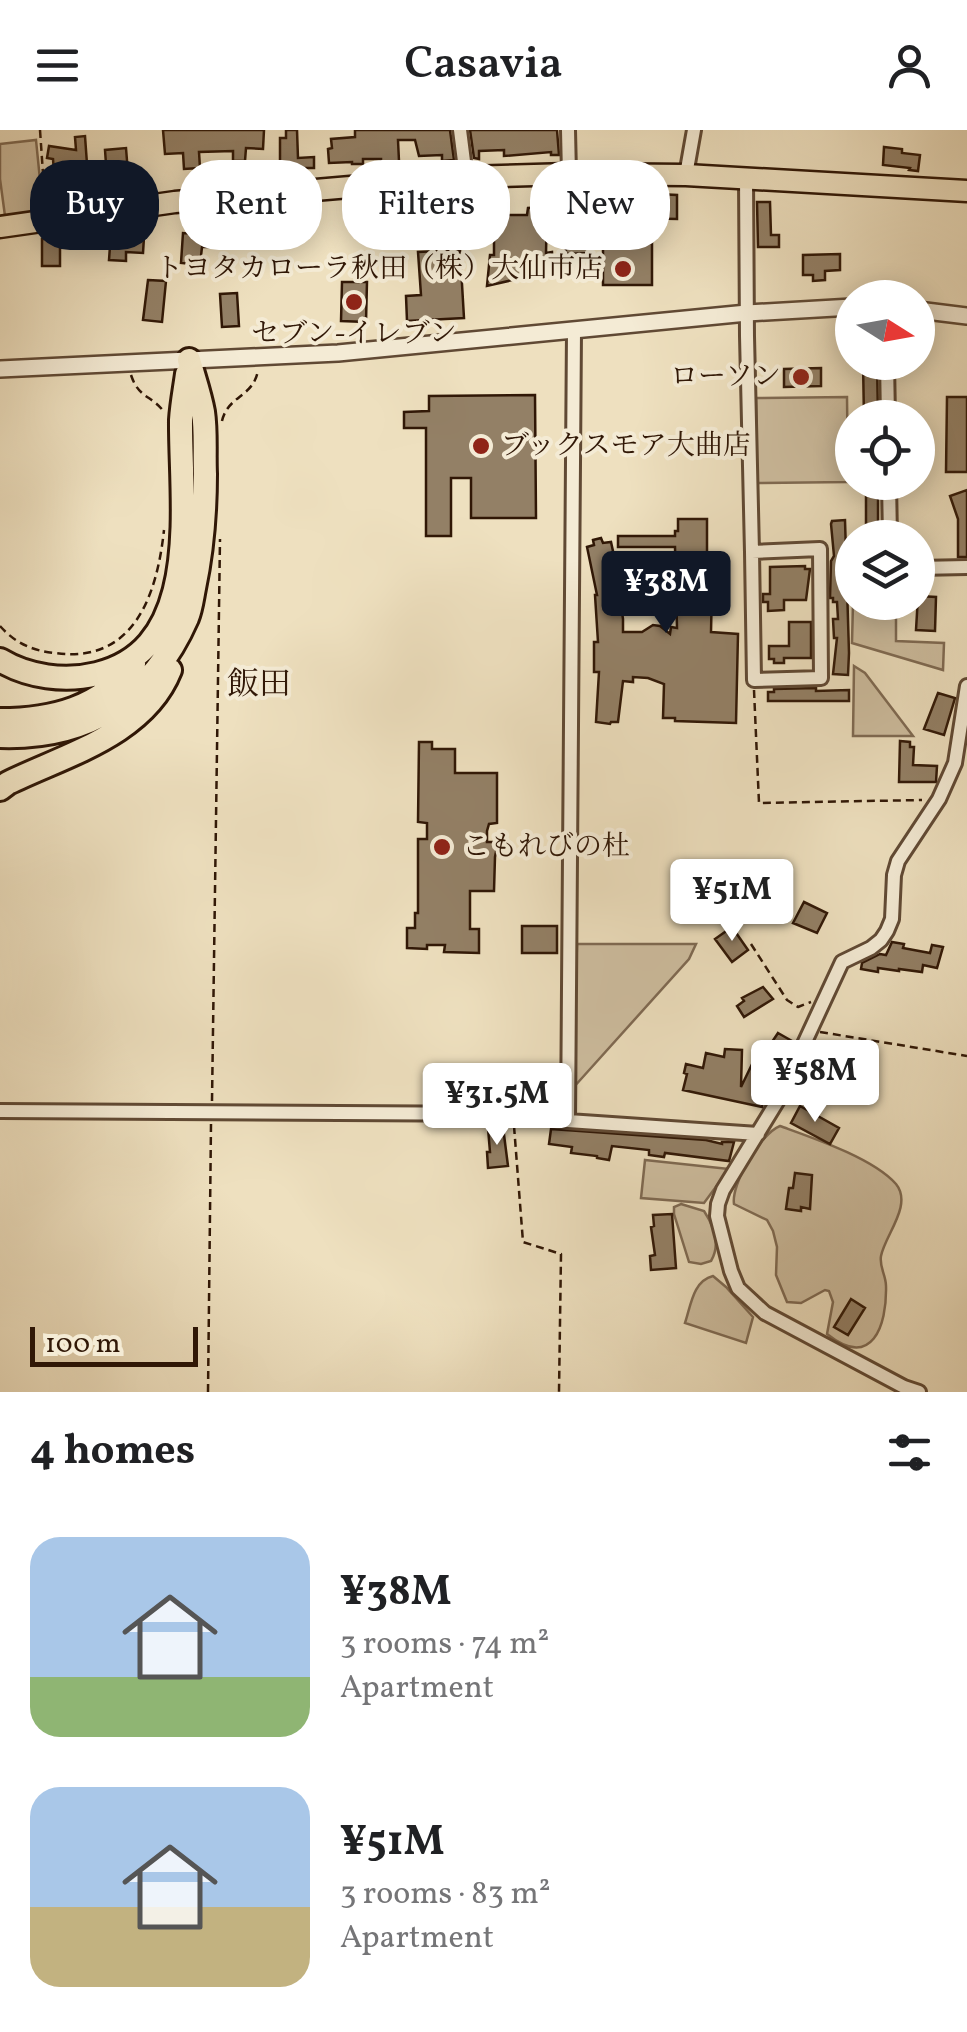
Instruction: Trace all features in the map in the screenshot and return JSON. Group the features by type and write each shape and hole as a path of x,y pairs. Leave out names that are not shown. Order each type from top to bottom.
{"highway":[{"path":"0,790 124,727 150,704 168,676 188,615 200,557 205,502 203,414 189,360"},
{"path":"0,720 55,716 106,693 124,678 160,628 172,599 180,560 184,499 181,416 189,360"},
{"path":"0,736 54,732 105,714 146,683 162,664 188,615"},
{"path":"0,660 28,672 72,678 122,666 147,647"}],"main road":[{"path":"670,176 967,191"},
{"path":"159,205 342,187"},
{"path":"0,228 30,222"}],"street":[{"path":"460,130 464,160"},
{"path":"568,130 568,160"},
{"path":"686,176 694,130"},
{"path":"746,177 754,680 821,678 820,549 752,552"},
{"path":"0,369 259,358 747,312 835,308"},
{"path":"935,312 967,316"},
{"path":"568,1120 574,331"},
{"path":"935,568 967,567"},
{"path":"919,1392 784,1324 765,1313 738,1288 719,1229 718,1204 722,1190 778,1100 842,962 871,948 887,931 892,919 898,862 939,799 955,763 967,686"},
{"path":"0,1110 514,1114 758,1134"}],"path":[{"path":"40,130 42,160"},
{"path":"221,423 227,406 255,384 259,358"},
{"path":"129,363 140,393 165,414"},
{"path":"0,626 18,642 49,653 86,654 114,643 134,625 144,607 159,563 165,524"},
{"path":"208,1392 220,541"},
{"path":"754,680 759,803 939,799"},
{"path":"751,944 774,984 795,1006 826,994"},
{"path":"810,1030 967,1056"},
{"path":"514,1114 523,1242 560,1254 559,1392"}],"shaded area":[{"path":"36,140 38,160 30,160 30,212 5,216 0,144"},
{"path":"847,397 835,400 835,482 757,483 756,398"},
{"path":"853,620 896,620 896,641 944,643 943,670 852,643"},
{"path":"854,666 865,673 913,736 853,736"},
{"path":"577,944 696,944 689,959 573,1088"},
{"path":"780,1126 858,1157 886,1175 900,1192 900,1210 881,1256 886,1286 884,1315 874,1338 866,1345 842,1344 827,1334 833,1302 829,1291 801,1303 787,1302 776,1275 773,1231 767,1220 734,1204 748,1160"},
{"path":"645,1160 729,1169 704,1203 641,1198"},
{"path":"681,1204 704,1211 708,1217 716,1242 711,1261 689,1262 674,1214 674,1207"},
{"path":"713,1276 753,1317 746,1343 685,1323 697,1288"}],"building":[{"path":"163,130 264,130 263,149 246,148 245,160 233,160 233,151 199,152 200,160 183,160 183,153 165,154"},
{"path":"286,130 297,130 298,158 314,160 280,160 280,138 286,138"},
{"path":"355,130 450,130 454,160 442,160 442,155 419,156 415,140 398,140 399,160 329,163 331,139 355,137"},
{"path":"470,130 557,130 559,155 551,152 504,156 504,150 479,151 479,159 474,158"},
{"path":"85,136 87,160 47,158 49,146 76,150 75,137"},
{"path":"884,147 920,155 918,171 883,165"},
{"path":"126,148 127,160 106,160 105,150"},
{"path":"670,195 677,195 677,219 670,219"},
{"path":"757,202 770,202 771,235 779,235 779,247 758,247"},
{"path":"528,208 530,250 552,252 553,269 535,269 534,275 487,286 490,255 494,255 494,250 510,250 510,215 527,215"},
{"path":"42,250 60,250 60,266 42,266"},
{"path":"110,250 143,250 126,252 126,261 109,260"},
{"path":"182,250 202,250 200,265 181,263"},
{"path":"460,250 464,318 407,321 406,296 421,295 418,252"},
{"path":"566,250 591,250 591,253 566,254"},
{"path":"603,250 652,250 652,285 603,285"},
{"path":"840,254 840,270 825,271 825,280 813,281 813,275 803,275 803,255"},
{"path":"148,280 166,281 162,322 143,320"},
{"name":"セブン-イレブン","path":"342,282 367,282 366,322 341,321"},
{"path":"237,293 239,326 222,327 220,294"},
{"path":"821,368 821,386 784,387 784,369"},
{"path":"863,380 877,380 878,400 864,400"},
{"name":"ブックスモア大曲店","path":"535,395 536,518 471,518 471,478 451,478 451,536 426,536 426,428 404,428 404,412 429,411 429,396"},
{"path":"947,397 967,397 967,472 946,472"},
{"path":"967,490 967,557 958,557 958,519 950,496"},
{"path":"866,500 878,500 878,520 866,520"},
{"path":"678,519 707,519 711,632 738,634 736,723 663,718 664,684 633,677 633,682 623,681 618,722 596,722 597,595 587,547 601,538 603,543 611,542 620,584 623,632 642,632 653,625 670,634 671,627 677,628 675,547 618,547 618,536 675,536"},
{"path":"835,521 835,602 830,598"},
{"path":"770,567 810,569 806,600 784,600 784,610 768,611 763,594 770,594"},
{"path":"936,597 935,631 916,630 917,620 935,620"},
{"path":"833,619 848,620 848,675 833,674 837,638"},
{"path":"789,622 811,622 811,658 784,658 784,663 774,663 774,659 769,659 769,646 789,646"},
{"path":"774,689 849,690 849,701 768,701 768,692"},
{"path":"938,693 955,698 944,735 924,729"},
{"path":"900,741 910,742 910,747 914,747 913,765 937,766 936,782 899,782"},
{"name":"こもれびの杜","path":"419,742 432,742 432,749 455,749 455,773 497,773 497,823 489,824 487,831 487,842 498,842 494,891 470,891 470,929 479,929 479,953 444,952 445,945 407,948 407,928 415,928 418,913 418,839 427,839 427,823 418,822"},
{"path":"804,902 827,913 817,933 793,923"},
{"path":"522,926 557,926 557,953 522,953"},
{"path":"732,927 748,950 732,962 715,939"},
{"path":"892,942 930,953 932,945 943,947 937,968 923,965 922,972 861,969 862,963 886,955"},
{"path":"763,987 773,999 744,1017 737,1006 744,1001 742,998"},
{"path":"778,1033 792,1041 776,1082 767,1077 762,1107 683,1090 686,1064 703,1068 706,1053 724,1057 725,1049 742,1050 741,1087 755,1058 760,1060"},
{"path":"829,1044 848,1056 835,1077 821,1068 823,1064 819,1061"},
{"path":"800,1106 839,1128 830,1144 791,1123"},
{"path":"503,1127 508,1166 488,1168 488,1128"},
{"path":"551,1129 734,1142 729,1161 665,1153 664,1157 649,1155 649,1150 612,1146 609,1160 571,1153 572,1147 549,1144"},
{"path":"795,1173 812,1175 810,1209 786,1209"},
{"path":"672,1214 676,1268 651,1270 650,1256 655,1255 653,1215"},
{"path":"851,1299 865,1308 848,1335 834,1327"}],"place":[{"name":"トヨタカローラ秋田（株）大仙市店","path":"623,269"},
{"name":"セブン-イレブン","path":"354,302"},
{"name":"ローソン","path":"801,377"},
{"name":"ブックスモア大曲店","path":"481,446"},
{"name":"こもれびの杜","path":"442,847"}],"district":[{"name":"飯田","path":"259,686"}]}
